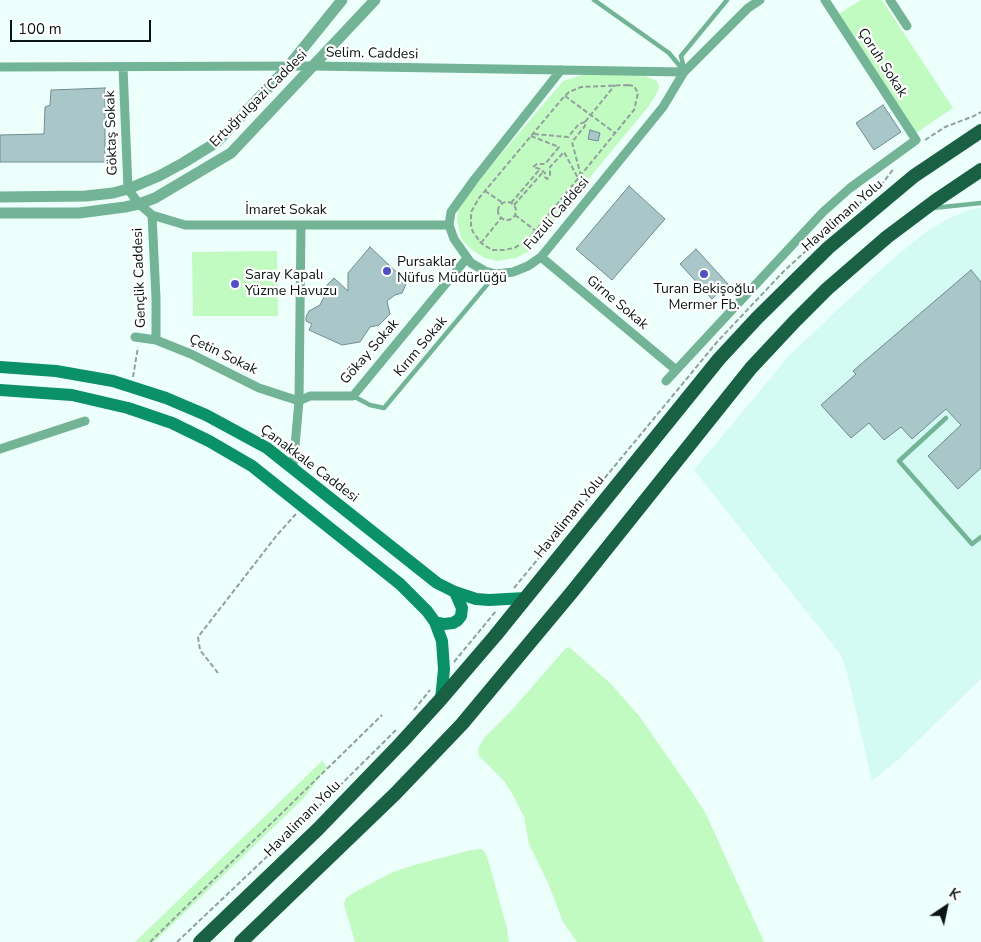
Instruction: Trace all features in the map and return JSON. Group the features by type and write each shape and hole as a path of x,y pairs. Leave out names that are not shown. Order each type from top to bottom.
{"highway":[{"name":"Havalimanı Yolu","path":"200,942 325,822 441,699 495,636 719,359 757,318 828,248 914,176 981,132"},
{"path":"241,942 395,794 462,724 572,592 732,391 771,346 828,289 888,237 981,170"}],"main road":[{"name":"Çanakkale Caddesi","path":"0,367 65,372 132,386 213,418 249,437 293,468 431,579 455,592 476,598 505,600 525,598"},
{"path":"0,390 65,394 110,403 164,420 209,441 252,466 288,493 418,600 435,622 442,641 443,675 441,699"},
{"path":"435,622 453,623 461,616 462,608 455,592"}],"street":[{"name":"Ertuğrulgazi Caddesi","path":"0,213 79,213 133,196 159,176 217,142 287,68 342,0"},
{"name":"Ertuğrulgazi Caddesi","path":"0,197 133,196 155,198 231,153 375,0"},
{"name":"Fuzuli Caddesi","path":"496,274 513,272 528,266 541,257 663,107 684,72 748,8 760,0"},
{"name":"Çoruh Sokak","path":"825,0 919,141"},
{"path":"890,0 907,26"},
{"name":"Selim. Caddesi","path":"0,67 287,68 314,66 684,72"},
{"name":"Göktaş Sokak","path":"122,67 133,196"},
{"path":"496,274 471,263 467,258 454,239 449,225 451,212 561,70"},
{"path":"666,381 675,369 823,212 850,188 919,141"},
{"name":"İmaret Sokak","path":"133,196 152,215 185,225 449,225"},
{"name":"Gençlik Caddesi","path":"152,215 156,340"},
{"path":"293,468 299,402 301,225"},
{"name":"Girne Sokak","path":"541,257 675,369"},
{"name":"Gökay Sokak","path":"299,402 310,396 353,396 467,258"},
{"name":"Çetin Sokak","path":"137,337 156,340 191,354 258,388 299,402"},
{"path":"0,449 85,421"}],"lane":[{"path":"594,0 669,53 684,72"},
{"path":"684,72 681,56 727,0"},
{"path":"924,210 981,203"},
{"name":"Kırım Sokak","path":"353,396 370,405 384,408 496,274"},
{"path":"946,418 899,461 972,544 981,536"}],"path":[{"path":"581,176 572,142 585,126 585,122 615,85"},
{"path":"615,85 634,86 638,93 634,110 527,242 508,250 492,250 481,243 473,232 471,212 485,191 565,96 581,86 615,85"},
{"path":"565,96 615,134"},
{"path":"919,141 945,127 981,112"},
{"path":"532,135 568,137 579,124 585,122"},
{"path":"532,135 559,147 545,164 537,164 533,167 544,172 547,179 550,176 550,167 564,152 579,179"},
{"path":"409,716 717,342 784,271 882,184 898,163"},
{"path":"511,203 540,169"},
{"path":"514,205 544,172"},
{"path":"485,191 503,203 514,205 515,215"},
{"path":"503,203 499,210 502,217 507,219 515,215"},
{"path":"515,215 536,231"},
{"path":"481,243 502,217"},
{"path":"132,386 137,337"},
{"path":"218,673 200,650 198,637 277,535 296,514"},
{"path":"150,942 382,715"},
{"path":"177,942 296,829 396,730"}],"shaded area":[{"path":"981,208 981,679 899,759 872,781 848,676 841,655 694,470 789,356 888,263 926,232 946,220 968,210"}],"green space":[{"path":"861,0 882,0 953,108 916,133 839,14"},
{"path":"585,74 641,74 657,81 659,87 648,107 529,251 516,258 497,261 485,258 472,250 462,240 457,222 458,211 463,199 563,81"},
{"name":"Saray Kapalı Yüzme Havuzu","path":"277,251 278,316 193,316 192,252"},
{"path":"569,647 610,683 640,717 692,792 706,814 764,942 577,942 563,922 548,883 529,844 524,817 504,781 479,756 478,749 484,738 512,710 566,648"},
{"path":"322,761 327,767 303,799 154,942 135,942"},
{"path":"482,849 487,856 507,928 509,942 355,942 344,904 346,898 393,872 471,850"}],"building":[{"path":"105,88 105,162 0,162 0,135 44,134 45,107 50,105 51,90"},
{"path":"883,105 901,132 874,150 856,123"},
{"path":"590,130 600,133 598,141 588,139"},
{"path":"629,186 665,219 612,280 576,249"},
{"path":"370,247 407,282 402,293 395,295 387,301 390,314 379,325 370,327 360,342 342,345 309,330 312,324 306,321 306,317 309,311 320,305 324,297 322,290 334,278 348,291 348,273"},
{"name":"Turan Bekişoğlu Mermer Fb.","path":"696,249 728,284 712,299 680,264"},
{"path":"971,270 981,282 981,468 958,489 928,456 961,425 946,409 912,439 901,427 884,440 869,423 851,438 821,405 856,374 853,371"}],"place":[{"name":"Pursaklar Nüfus Müdürlüğü","path":"387,271"},
{"name":"Turan Bekişoğlu Mermer Fb.","path":"704,274"},
{"name":"Saray Kapalı Yüzme Havuzu","path":"235,284"}]}
